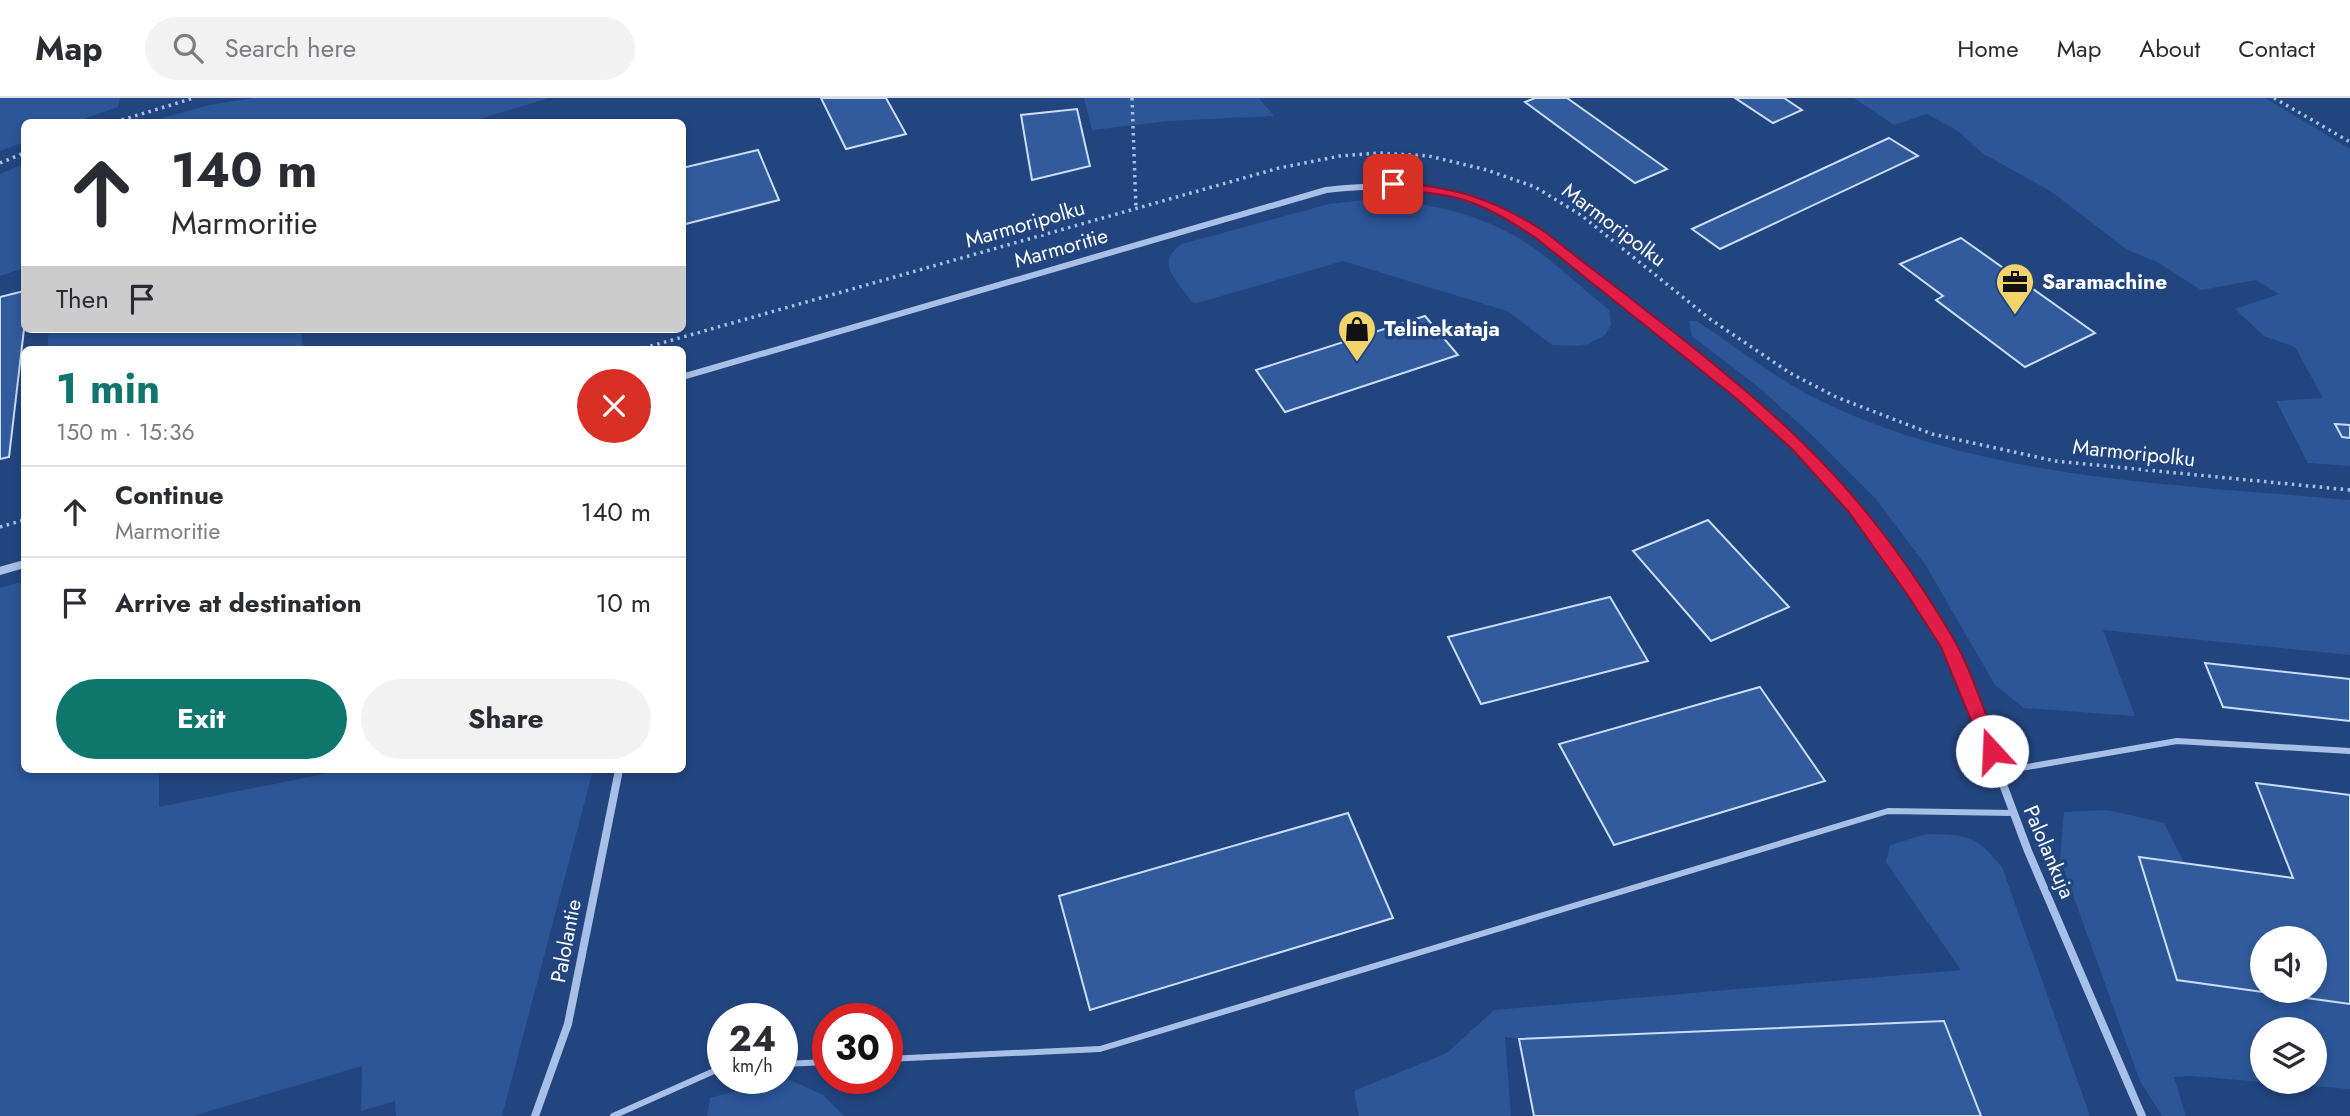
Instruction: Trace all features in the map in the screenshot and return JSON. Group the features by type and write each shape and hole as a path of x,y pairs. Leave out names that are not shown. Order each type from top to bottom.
{"street":[{"name":"Marmoritie","path":"686,376 1304,195 1362,185 1393,184 1454,194"},
{"name":"Palolankuja","path":"1454,194 1509,214 1541,235 1742,396 1797,446 1853,507 1901,571 1948,644 1985,731 2013,813 2142,1116"},
{"path":"0,571 21,565"},
{"name":"Palolantie","path":"535,1116 568,1024 618,773"}],"lane":[{"path":"1998,772 2177,741 2350,751"},
{"path":"903,1058 1100,1048 1888,811 2013,813"},
{"path":"613,1116 707,1074"}],"path":[{"path":"125,119 194,98"},
{"path":"1132,98 1136,209"},
{"path":"2274,98 2350,142"},
{"name":"Marmoripolku","path":"650,346 1279,168 1340,156 1379,153 1429,156 1488,170 1535,187 1581,215 1710,319 1790,373 1836,397 1932,434 2054,461 2350,490"},
{"path":"0,163 21,154"},
{"path":"0,527 21,521"}],"shaded area":[{"path":"0,98 120,98 118,107 84,119 21,119 21,143 0,151"},
{"path":"254,98 548,98 481,119 159,119 209,105"},
{"path":"1084,98 1259,98 1274,116 1168,121 1092,130"},
{"path":"1854,98 2265,98 2350,149 2350,466 2308,463 2276,401 2323,398 2295,347 2264,336 2235,309 2279,294 2256,280 2201,290 2159,263 2126,249 2052,192 1982,153 1958,131 1927,114 1894,125"},
{"path":"21,165 21,269 0,276 0,174"},
{"path":"1365,200 1410,203 1453,211 1515,236 1544,255 1609,310 1611,325 1605,335 1588,344 1552,345 1507,311 1343,261 1197,303 1192,302 1171,272 1169,258 1182,244 1329,204"},
{"path":"1689,321 1697,321 1779,378 1814,398 1894,431 1957,450 2086,475 2350,500 2350,655 2103,630 2135,716 2024,708 1995,685 1925,564 1875,498 1815,438 1757,386 1692,336"},
{"path":"49,333 301,333 303,346 47,346"},
{"path":"21,582 21,773 159,773 159,807 329,773 592,773 502,1116 396,1116 395,1101 361,1111 362,1066 193,1116 0,1116 0,588"},
{"path":"2108,810 2164,823 2185,864 2139,858 2177,980 2250,990 2250,1003 2327,1003 2327,1001 2350,1004 2350,1089 2327,1087 2327,1017 2250,1017 2250,1081 2174,1077 2186,1116 2162,1116 2140,1081 2060,859 2064,812"},
{"path":"1927,834 1970,838 2002,867 2090,1116 1981,1116 1943,1021 1519,1039 1505,1037 1511,1116 1359,1116 1354,1091 1447,1053 1494,1010 1961,970 1886,862 1890,845"},
{"path":"798,1084 812,1090 812,1094 823,1095 844,1116 707,1116 710,1098 725,1094 798,1094"}],"building":[{"path":"821,98 886,98 906,134 846,149"},
{"path":"1535,98 1567,98 1667,169 1635,183 1525,102"},
{"path":"1735,98 1784,98 1802,110 1773,123"},
{"path":"1077,109 1090,166 1032,180 1021,115"},
{"path":"1889,138 1918,156 1720,249 1692,229"},
{"path":"758,150 779,200 686,224 686,167"},
{"name":"Saramachine","path":"1961,238 2095,333 2025,367 1936,300 1943,296 1900,264"},
{"path":"21,292 21,333 24,333 9,457 0,459 0,297"},
{"name":"Telinekataja","path":"1425,316 1458,355 1285,412 1256,370"},
{"path":"2335,424 2350,425 2350,438 2342,437"},
{"path":"1708,520 1789,607 1711,641 1633,551"},
{"path":"1610,597 1648,661 1481,704 1448,637"},
{"path":"2205,663 2350,679 2350,721 2223,707"},
{"path":"1760,687 1825,781 1614,845 1559,744"},
{"path":"2256,783 2350,795 2350,1004 2327,1001 2327,926 2250,926 2250,990 2177,980 2139,857 2293,878"},
{"path":"1348,813 1393,918 1090,1010 1059,896"},
{"path":"1944,1021 1981,1116 1534,1116 1519,1039"}],"place":[{"name":"Saramachine","path":"2015,316"},
{"name":"Telinekataja","path":"1357,363"}],"route":[{"path":"1393,184 1454,194 1509,214 1541,235 1742,396 1797,446 1853,507 1913,589 1948,644 1992,751"}]}
